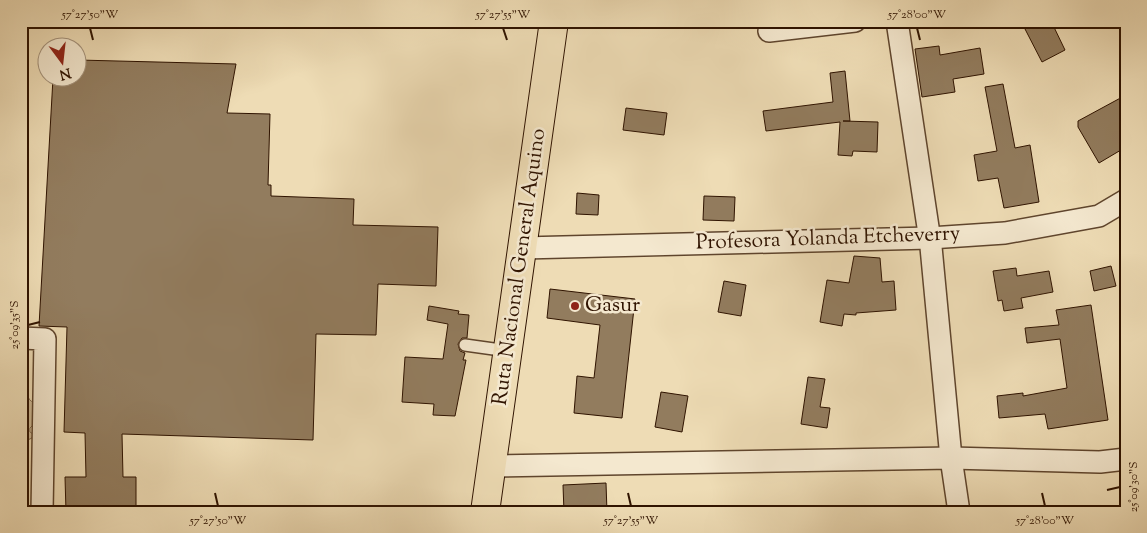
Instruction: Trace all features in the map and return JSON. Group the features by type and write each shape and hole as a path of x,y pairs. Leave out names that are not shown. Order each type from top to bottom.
{"highway":[{"name":"Ruta Nacional General Aquino","path":"485,512 554,21"}],"street":[{"path":"770,31 855,21"},
{"path":"897,21 930,238 951,458 959,512"},
{"name":"Profesora Yolanda Etcheverry","path":"523,248 930,238 1005,233 1099,216 1126,200"},
{"path":"21,338 45,339 42,512"},
{"path":"492,466 951,458 1100,462 1126,459"}],"lane":[{"path":"465,345 508,351"}],"shaded area":[{"path":"21,387 34,403 33,425 30,428 30,432 33,434 32,438 21,443"},
{"path":"21,443 25,455 22,458 23,465 21,469"}],"building":[{"path":"1041,21 1051,21 1065,50 1042,62 1025,29"},
{"path":"939,46 940,55 980,48 984,74 953,79 955,92 922,97 915,49"},
{"path":"88,60 236,64 227,113 270,114 268,185 271,185 271,196 354,199 353,225 438,227 436,286 378,284 376,335 316,334 313,440 122,434 123,477 136,477 136,511 66,512 65,477 86,477 85,433 64,432 67,327 39,326 52,88 88,88"},
{"path":"845,71 850,121 843,121 878,122 877,152 853,151 852,156 838,155 840,122 766,131 763,111 833,102 830,73"},
{"path":"1003,84 1015,148 1030,145 1039,202 1004,208 998,178 978,181 974,155 997,151 985,87"},
{"path":"1126,95 1126,147 1099,163 1078,127 1078,121"},
{"path":"626,108 667,113 664,135 623,130"},
{"path":"577,193 599,195 598,215 576,214"},
{"path":"704,196 735,197 734,221 703,220"},
{"path":"854,256 880,258 882,282 894,281 896,310 856,313 856,315 844,314 842,326 820,322 827,280 849,283"},
{"path":"1111,266 1116,286 1094,291 1090,271"},
{"path":"1016,268 1017,276 1049,271 1053,292 1021,298 1023,308 1004,311 1002,300 998,301 993,271"},
{"path":"724,281 746,285 741,316 718,312"},
{"path":"550,289 635,299 622,418 574,413 577,376 594,378 600,325 547,318"},
{"path":"1091,305 1108,420 1048,429 1045,414 999,418 997,396 1023,393 1023,396 1067,388 1060,339 1027,343 1025,328 1059,325 1056,310"},
{"path":"429,306 459,311 458,314 469,315 467,338 462,338 458,344 460,351 465,353 463,360 466,360 455,416 433,415 434,404 402,402 405,357 443,359 448,324 427,320"},
{"path":"808,377 825,379 820,407 830,408 827,428 801,424"},
{"path":"661,392 688,396 682,432 655,427"},
{"path":"606,483 607,512 564,512 563,485"}],"place":[{"name":"Gasur","path":"575,306"}]}
